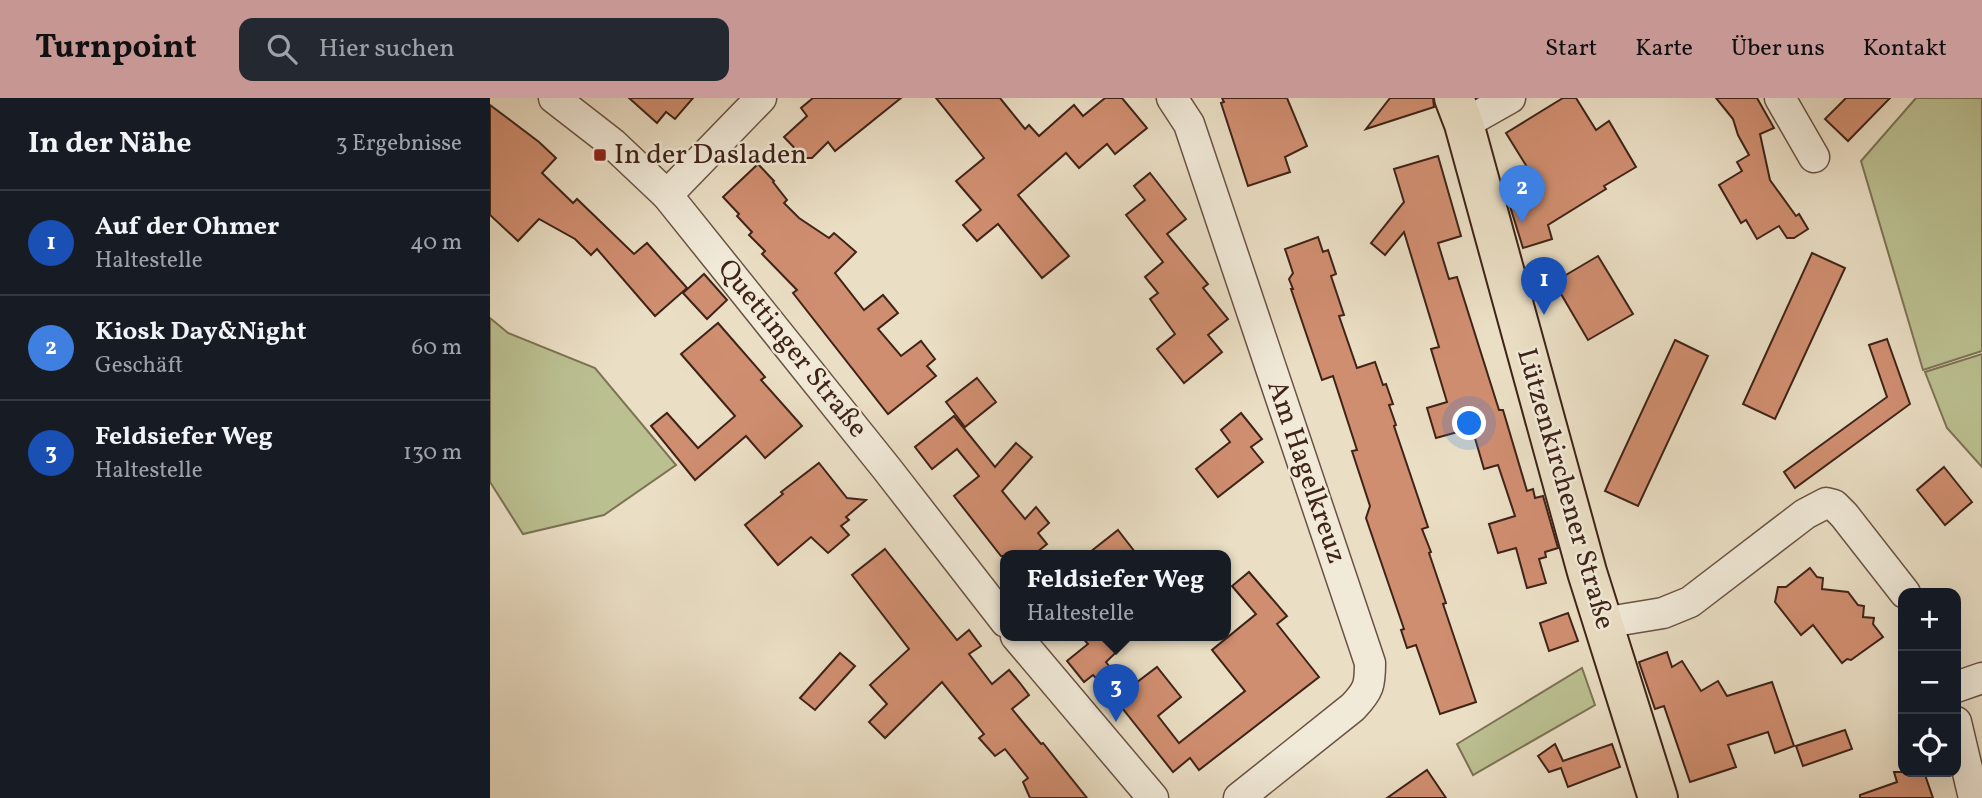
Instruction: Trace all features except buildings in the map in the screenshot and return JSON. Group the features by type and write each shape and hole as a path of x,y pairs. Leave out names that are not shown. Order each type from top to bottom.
{"main road":[{"name":"Lützenkirchener Straße","path":"1459,111 1602,622 1658,798"}],"street":[{"name":"Quettinger Straße","path":"554,98 612,144 667,195 887,468 1000,614"},
{"path":"667,195 761,98"},
{"name":"Am Hagelkreuz","path":"1172,98 1189,124 1370,663 1370,683 1359,701 1239,798"},
{"path":"1459,111 1510,98"},
{"path":"1780,98 1814,157"},
{"path":"1602,622 1664,613 1690,602 1805,514 1826,503 1834,505 1844,515 1901,588"},
{"path":"1020,641 1153,798"},
{"path":"1961,685 1982,678"},
{"path":"1961,743 1974,798"}],"green space":[{"path":"1916,98 1982,98 1982,351 1923,370 1861,161"},
{"path":"490,318 508,333 595,368 676,465 604,515 523,534 490,482"},
{"path":"1982,354 1982,467 1947,428 1925,372"},
{"path":"1582,668 1595,705 1473,775 1457,744"}],"place":[{"name":"In der Dasladen","path":"600,155"},
{"name":"Kiosk Day&Night","path":"1522,223"},
{"name":"Auf der Ohmer","path":"1544,315"},
{"name":"Feldsiefer Weg","path":"1116,722"}]}
